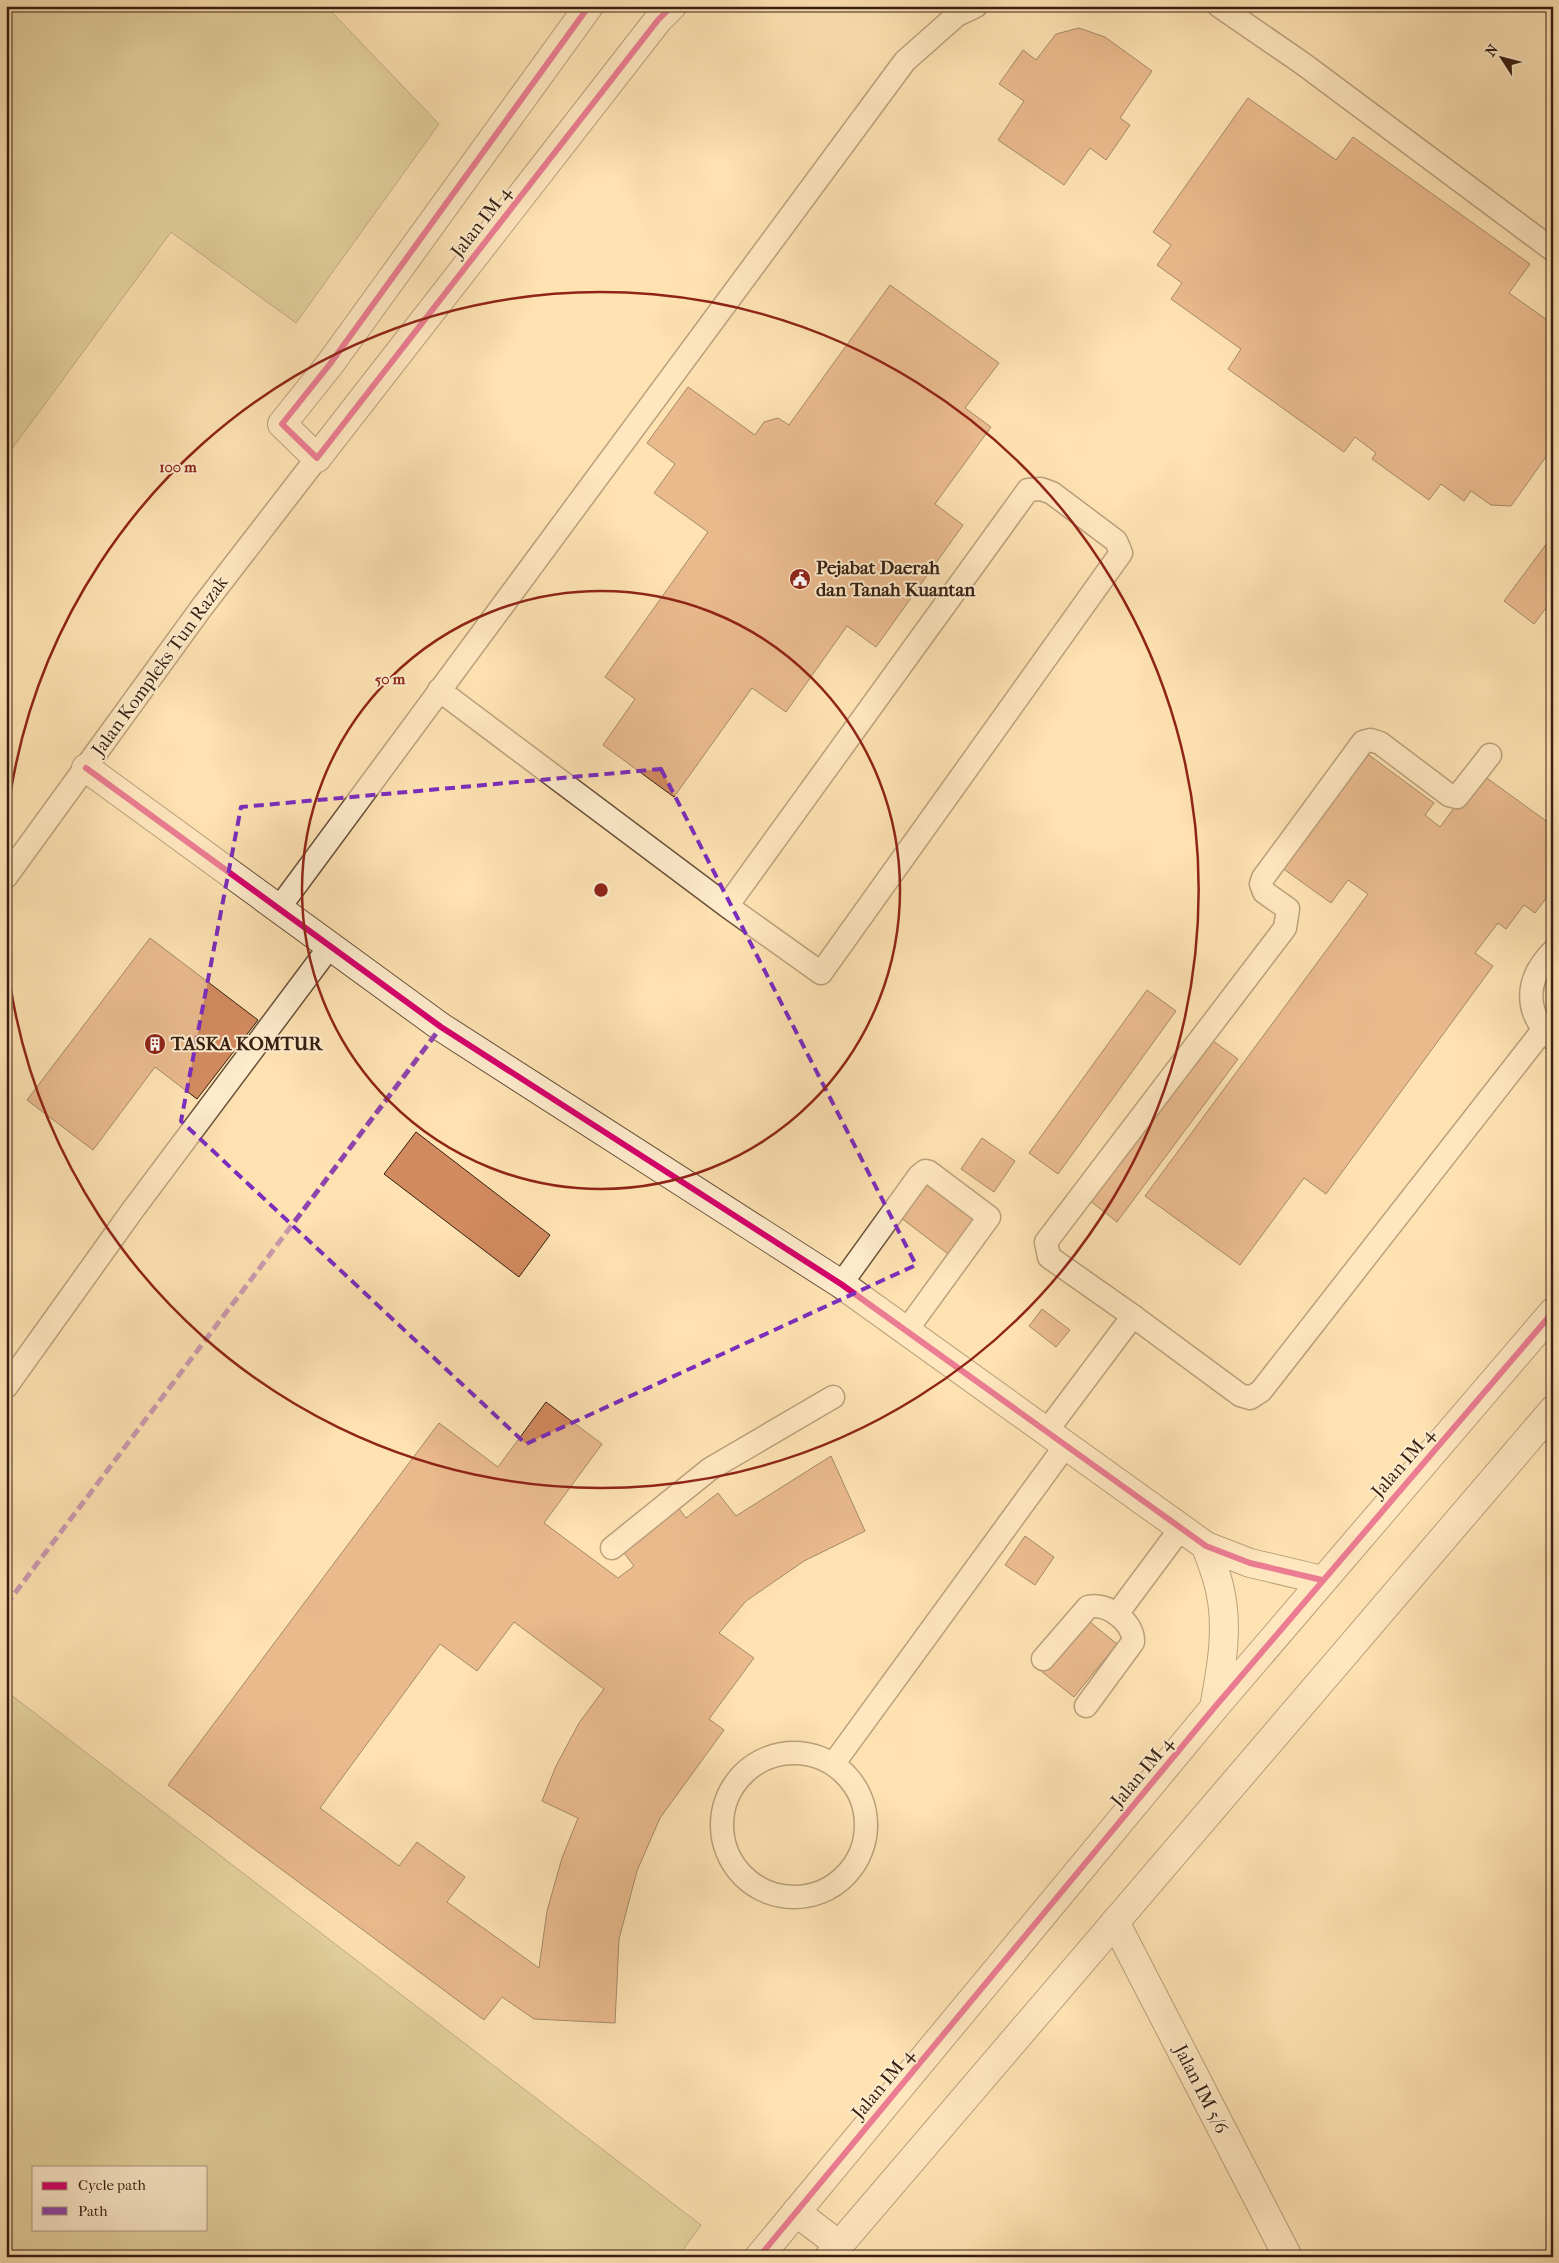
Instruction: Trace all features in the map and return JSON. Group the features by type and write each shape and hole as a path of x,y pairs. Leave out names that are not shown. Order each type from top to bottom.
{"street":[{"name":"Jalan IM 4","path":"588,6 330,364 282,424 317,458 658,20 672,6"},
{"path":"86,768 441,1026 841,1284 1206,1546 1250,1563 1322,1580"},
{"name":"Jalan IM 4","path":"759,2257 1214,1708 1553,1312"},
{"path":"796,2212 834,2251 1553,1410"},
{"path":"1206,1546 1220,1590 1224,1624 1224,1652 1214,1708"},
{"name":"Jalan IM 5/6","path":"1115,1922 1288,2257"}],"lane":[{"path":"279,908 905,61 957,16 976,6"},
{"path":"1218,6 1302,63 1553,250"},
{"name":"Jalan Kompleks Tun Razak","path":"6,877 202,606 317,458"},
{"path":"439,690 727,906 821,973 1121,553 1116,541 1052,493 1041,489 1028,490 727,906"},
{"path":"1490,755 1457,797 1449,795 1380,743 1371,740 1362,742 1263,878 1261,884 1264,892 1288,909 1285,928 1046,1242 1050,1258 1240,1395 1250,1398 1261,1391 1548,1035 1534,1015 1531,998 1533,980 1541,964 1553,951"},
{"path":"6,1387 132,1211 331,945"},
{"path":"841,1284 919,1176 925,1170 929,1172 989,1217 906,1331"},
{"path":"834,1763 1056,1439 1133,1316"},
{"path":"612,1548 710,1469 833,1397"},
{"path":"1117,1614 1181,1528"},
{"path":"1043,1659 1088,1607 1101,1605 1117,1614 1133,1633 1133,1642 1086,1706"},
{"path":"787,1752 808,1754 834,1763 845,1772 858,1788 865,1808 866,1828 863,1848 853,1867 839,1882 821,1892 801,1897 780,1896 761,1889 744,1878 731,1861 724,1842 722,1821 726,1801 736,1783 750,1768 768,1757 787,1752"}],"highlighted area":[{"path":"661,769 916,1265 526,1444 181,1121 241,807"}],"shaded area":[{"path":"6,6 326,6 439,124 296,323 171,232 6,457"},
{"path":"6,1691 701,2225 678,2257 6,2257"}],"building":[{"path":"1079,28 1105,37 1152,71 1120,118 1130,125 1106,160 1090,148 1064,185 998,140 1024,101 999,84 1023,50 1036,60 1056,34"},
{"path":"1248,98 1336,160 1353,137 1530,264 1509,293 1553,324 1553,447 1511,506 1491,505 1471,491 1464,501 1441,484 1429,500 1372,459 1376,453 1355,437 1344,452 1228,369 1241,349 1171,299 1182,283 1157,265 1171,245 1153,232"},
{"name":"Pejabat Daerah dan Tanah Kuantan","path":"890,285 999,363 965,408 991,427 935,504 963,525 876,647 847,626 786,712 752,688 674,797 603,745 635,699 605,677 708,532 654,493 675,464 647,443 688,387 755,435 764,422 778,418 789,425"},
{"path":"1553,535 1553,599 1534,624 1504,601"},
{"path":"1362,750 1434,803 1425,815 1440,827 1480,773 1553,826 1553,889 1535,913 1524,905 1506,929 1498,923 1475,953 1493,966 1326,1194 1304,1178 1240,1265 1145,1196 1368,894 1348,880 1331,903 1278,865"},
{"name":"TASKA KOMTUR","path":"150,938 258,1020 197,1099 155,1067 93,1150 27,1100"},
{"path":"1147,990 1176,1011 1058,1174 1029,1153"},
{"path":"1209,1038 1238,1059 1117,1222 1089,1200"},
{"path":"416,1132 550,1235 519,1277 384,1174"},
{"path":"982,1138 1015,1161 994,1192 961,1169"},
{"path":"921,1179 982,1225 956,1260 896,1214"},
{"path":"1042,1309 1070,1330 1056,1347 1029,1326"},
{"path":"546,1402 602,1444 544,1523 618,1578 634,1566 621,1549 677,1506 686,1518 718,1493 736,1516 831,1456 865,1531 804,1561 746,1601 719,1633 754,1658 709,1719 724,1730 660,1818 637,1871 619,1939 615,2023 534,2019 502,1997 484,2020 168,1785 439,1423 498,1467","holes":["514,1622 604,1689 579,1723 556,1766 542,1801 578,1818 562,1858 547,1911 539,1968 447,1902 465,1877 417,1842 399,1866 320,1808 440,1644 477,1671"]},
{"path":"1025,1536 1054,1557 1035,1585 1005,1565"},
{"path":"1085,1618 1117,1644 1074,1697 1041,1671"}],"marked path":[{"path":"6,1605 441,1027"}],"cycle path":[{"path":"589,6 330,364 282,424 317,458 658,20 672,6"},
{"path":"86,768 441,1027 841,1284 1206,1546 1250,1563 1322,1580"},
{"path":"759,2257 1214,1708 1553,1312"}],"place":[{"name":"Pejabat Daerah dan Tanah Kuantan","path":"800,579"},
{"name":"TASKA KOMTUR","path":"155,1044"}]}
